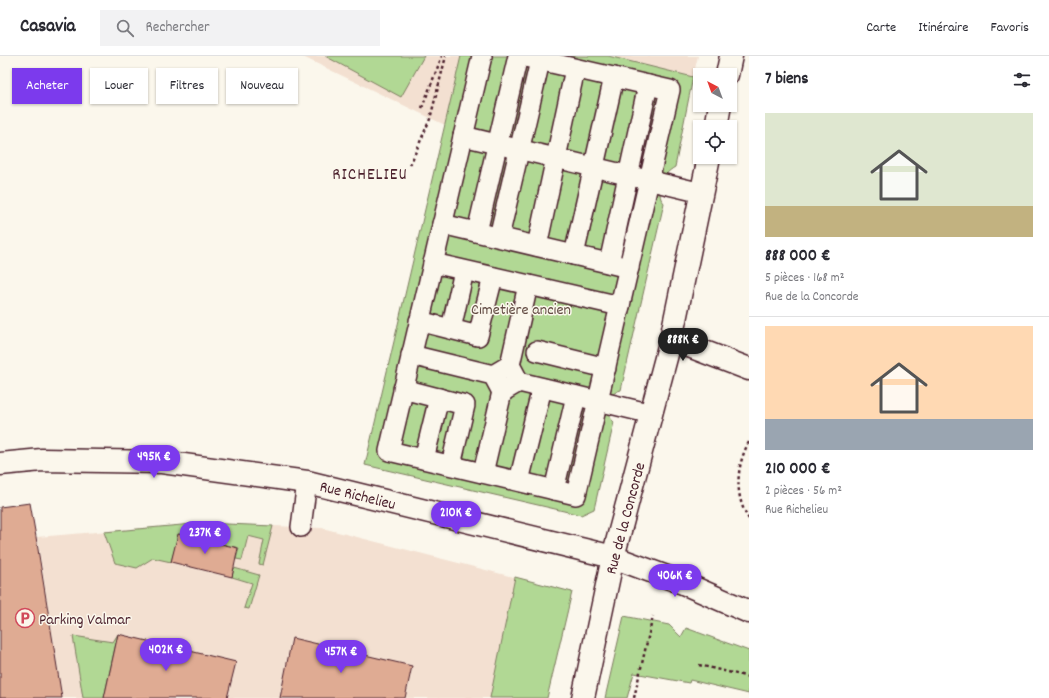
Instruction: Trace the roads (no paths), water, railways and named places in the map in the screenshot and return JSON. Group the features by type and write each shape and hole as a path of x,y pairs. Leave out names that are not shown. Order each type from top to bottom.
{"street":[{"path":"728,68 731,56"},
{"name":"Rue de la Concorde","path":"583,698 612,557 652,414 671,339 708,164"},
{"path":"671,339 749,369"},
{"name":"Rue Richelieu","path":"0,464 42,460 162,462 307,482 612,557 683,583 749,612"}],"lane":[{"path":"482,56 389,451 576,495 670,90 521,56"},
{"path":"477,232 518,56"},
{"path":"499,237 540,60"},
{"path":"537,246 576,69"},
{"path":"574,255 614,77"},
{"path":"608,263 648,85"},
{"path":"463,136 702,193"},
{"path":"442,224 629,268"},
{"path":"433,263 620,306"},
{"path":"451,329 464,271"},
{"path":"419,321 478,336 493,277"},
{"path":"519,382 510,365 528,285"},
{"path":"537,351 606,368"},
{"path":"411,355 493,374 510,365"},
{"path":"483,473 502,392 493,374"},
{"path":"502,392 519,382 652,414"},
{"path":"520,481 542,388"},
{"path":"403,389 465,405 450,465"},
{"path":"554,490 576,396"},
{"path":"424,459 439,398"},
{"path":"301,527 307,482"}],"place":[{"name":"Parking Valmar","path":"25,618"}],"district":[{"name":"RICHELIEU","path":"370,173"}],"park label":[{"name":"Cimetière ancien","path":"521,308"}]}
